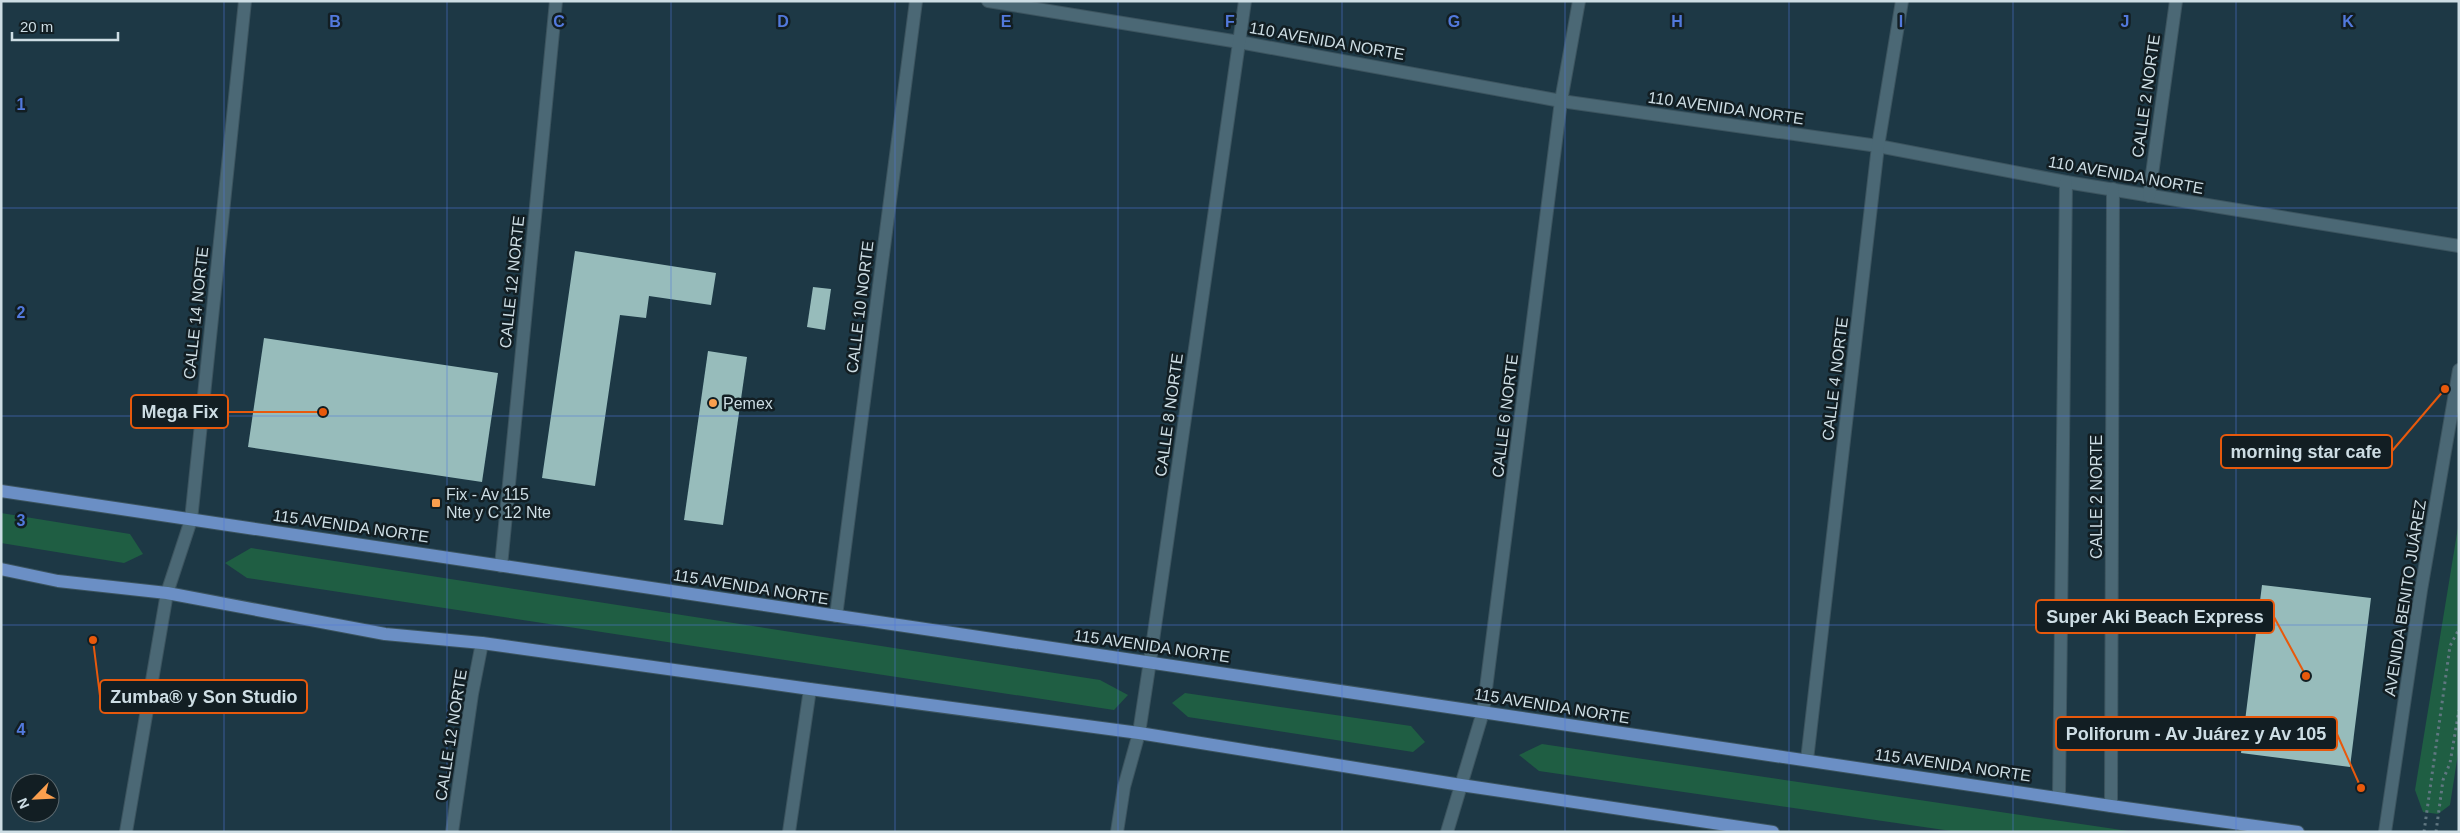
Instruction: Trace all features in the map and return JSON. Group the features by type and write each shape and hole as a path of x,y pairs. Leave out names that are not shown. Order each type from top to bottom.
{"main road":[{"name":"115 AVENIDA NORTE","path":"1,491 1150,661 2111,806 2298,832"},
{"path":"1,569 58,581 167,593 385,634 482,643 810,690 1139,733 1461,785 1771,832"}],"street":[{"name":"CALLE 14 NORTE","path":"126,832 167,593 191,520 245,1"},
{"name":"CALLE 12 NORTE","path":"501,566 556,1"},
{"name":"CALLE 10 NORTE","path":"836,616 916,1"},
{"name":"110 AVENIDA NORTE","path":"988,1 1239,42 1561,101 1878,146 2066,182 2459,246"},
{"name":"CALLE 8 NORTE","path":"1117,832 1124,787 1139,733 1244,1"},
{"name":"CALLE 6 NORTE","path":"1447,832 1483,712 1561,101 1579,1"},
{"name":"CALLE 4 NORTE","path":"1807,760 1878,146 1902,1"},
{"name":"CALLE 2 NORTE","path":"2149,196 2176,1"},
{"name":"CALLE 2 NORTE","path":"2059,797 2066,182"},
{"name":"CALLE 2 NORTE","path":"2111,806 2113,189"},
{"name":"AVENIDA BENITO JUÁREZ","path":"2385,832 2421,590 2459,370"},
{"name":"CALLE 12 NORTE","path":"452,832 472,694 482,643"},
{"path":"789,832 810,690"}],"path":[{"path":"2424,832 2450,646 2459,628"},
{"path":"2436,832 2443,780 2450,763 2459,710"}],"green space":[{"path":"1,513 130,534 143,554 124,563 1,543"},
{"path":"2459,521 2459,747 2450,805 2438,814 2423,812 2415,790"},
{"path":"251,548 1100,680 1128,695 1114,710 247,578 225,563"},
{"path":"1185,693 1411,726 1425,742 1413,752 1188,717 1172,703"},
{"path":"1542,744 2135,832 1958,832 1539,771 1519,755"}],"building":[{"path":"575,251 716,273 711,305 649,296 646,318 620,315 595,486 542,478"},
{"path":"813,287 831,289 825,330 807,327"},
{"path":"264,338 498,373 482,482 248,447"},
{"path":"708,351 747,357 723,525 684,520"},
{"path":"2262,585 2371,598 2350,767 2241,753"}],"place":[{"name":"morning star cafe","path":"2445,389"},
{"name":"Pemex","path":"713,403"},
{"name":"Mega Fix","path":"323,412"},
{"name":"Fix - Av 115 Nte y C 12 Nte","path":"436,503"},
{"name":"Zumba® y Son Studio","path":"93,640"},
{"name":"Super Aki Beach Express","path":"2306,676"},
{"name":"Poliforum - Av Juárez y Av 105","path":"2361,788"}]}
